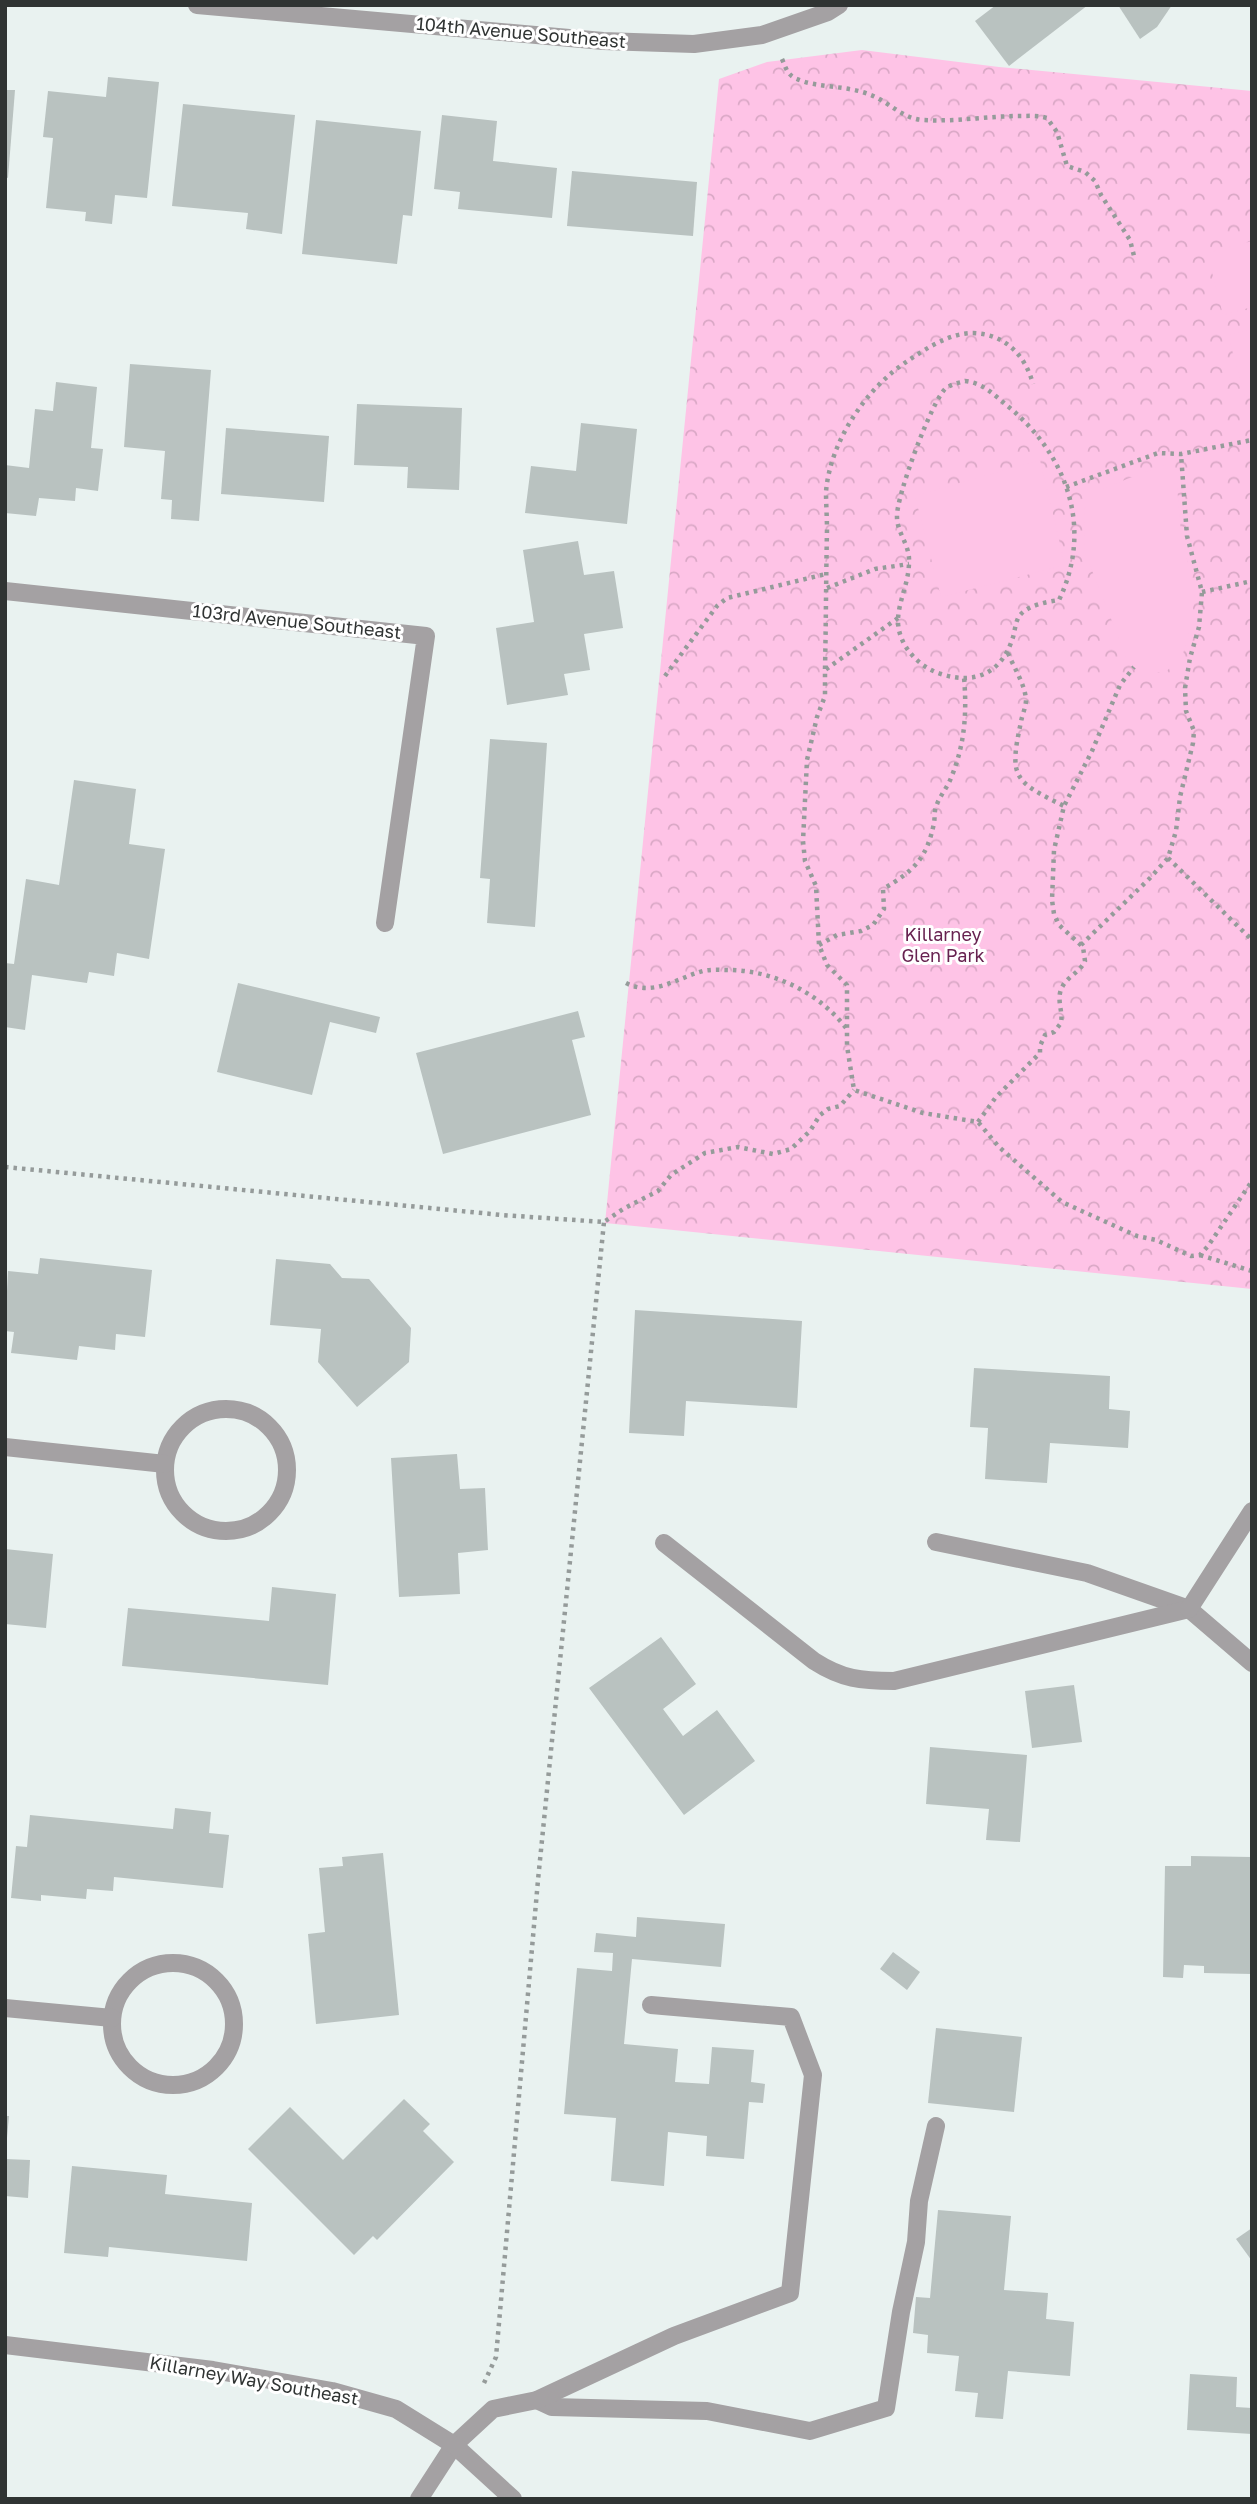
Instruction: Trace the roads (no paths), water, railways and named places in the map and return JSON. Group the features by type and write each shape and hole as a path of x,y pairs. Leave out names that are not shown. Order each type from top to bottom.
{"street":[{"name":"104th Avenue Southeast","path":"197,5 603,41 694,44 762,35 828,12 839,5"},
{"name":"103rd Avenue Southeast","path":"5,591 426,636 384,923"},
{"path":"233,1409 251,1413 274,1431 286,1457 288,1476 283,1495 272,1511 257,1523 239,1530 220,1531 201,1526 185,1516 173,1501 166,1483 165,1464 170,1445 180,1429 195,1416 214,1410 233,1409"},
{"path":"5,1447 165,1464"},
{"path":"664,1543 834,1674 863,1681 894,1681 1189,1609 1252,1511"},
{"path":"936,1542 1087,1573 1189,1609 1252,1662"},
{"path":"179,1963 197,1967 214,1978 226,1993 233,2010 234,2030 229,2048 219,2065 204,2077 186,2084 167,2085 148,2080 132,2070 120,2055 113,2037 112,2018 117,1999 127,1983 142,1971 160,1964 179,1963"},
{"path":"419,2499 454,2445 493,2409 537,2400 674,2336 790,2294 813,2075 791,2017 651,2005"},
{"path":"5,2008 112,2018"},
{"path":"537,2400 552,2407 707,2411 810,2431 886,2407 901,2312 916,2242 919,2201 936,2126"},
{"name":"Killarney Way Southeast","path":"5,2345 213,2370 332,2391 396,2409 454,2445 513,2499"}],"park label":[{"name":"Killarney Glen Park","path":"943,946"}]}
